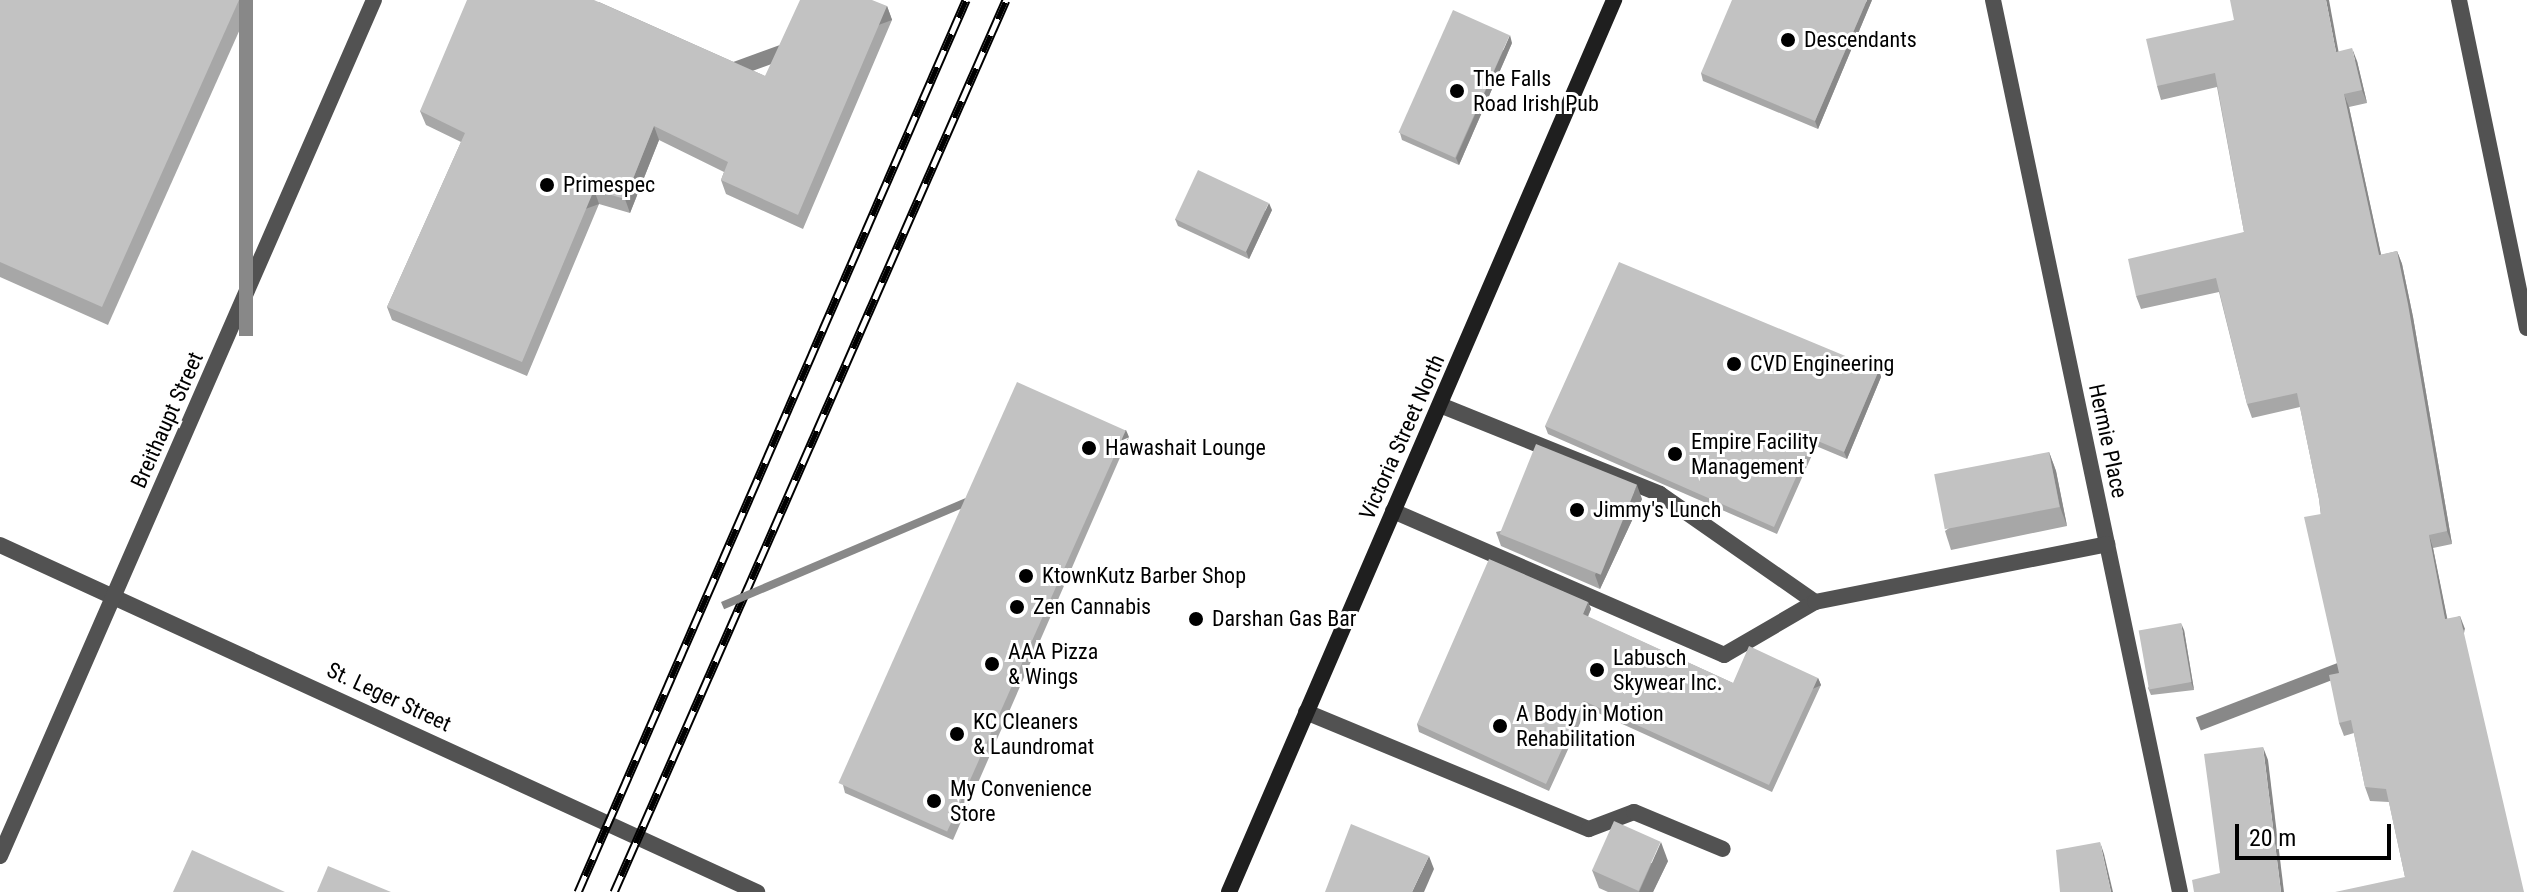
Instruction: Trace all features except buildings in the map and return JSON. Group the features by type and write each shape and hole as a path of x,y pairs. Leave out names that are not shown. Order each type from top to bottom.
{"main road":[{"name":"Victoria Street North","path":"1229,892 1614,0"}],"street":[{"name":"Breithaupt Street","path":"0,856 374,0"},
{"name":"Hermie Place","path":"1993,0 2180,892"},
{"path":"2459,0 2527,328"},
{"path":"1440,405 1660,494 1815,602"},
{"path":"1393,511 1724,655 1815,602 2107,544"},
{"name":"St. Leger Street","path":"0,545 116,593 757,892"},
{"path":"1306,712 1589,829 1634,812 1723,849"}],"railway":[{"path":"578,892 966,0"},
{"path":"614,892 1006,0"}],"place":[{"name":"Descendants","path":"1788,40"},
{"name":"The Falls Road Irish Pub","path":"1457,91"},
{"name":"Primespec","path":"547,185"},
{"name":"CVD Engineering","path":"1734,364"},
{"name":"Hawashait Lounge","path":"1089,448"},
{"name":"Empire Facility Management","path":"1675,454"},
{"name":"Jimmy's Lunch","path":"1577,510"},
{"name":"KtownKutz Barber Shop","path":"1026,576"},
{"name":"Zen Cannabis","path":"1017,607"},
{"name":"Darshan Gas Bar","path":"1196,619"},
{"name":"AAA Pizza & Wings","path":"992,664"},
{"name":"Labusch Skywear Inc.","path":"1597,670"},
{"name":"A Body in Motion Rehabilitation","path":"1500,726"},
{"name":"KC Cleaners & Laundromat","path":"957,734"},
{"name":"My Convenience Store","path":"934,801"}]}
